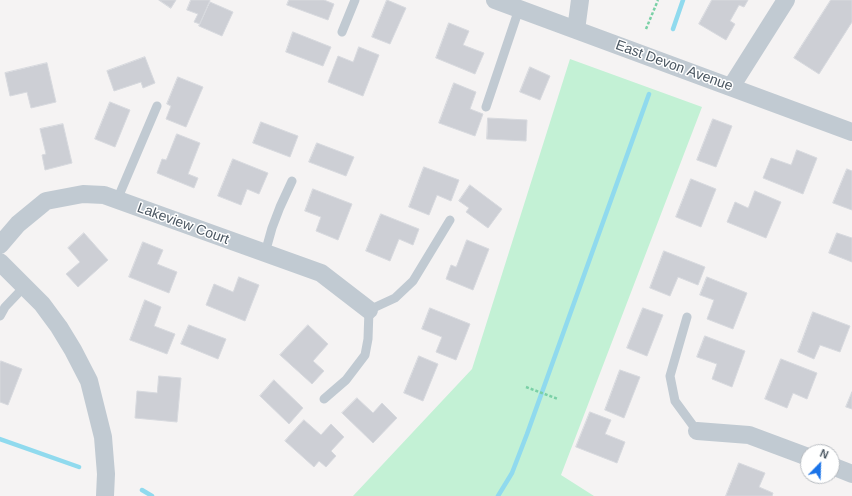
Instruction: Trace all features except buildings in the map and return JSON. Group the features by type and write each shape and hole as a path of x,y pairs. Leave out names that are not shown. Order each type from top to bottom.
{"street":[{"name":"East Devon Avenue","path":"495,0 852,132"},
{"path":"576,30 580,0"},
{"path":"731,87 786,0"},
{"name":"Lakeview Court","path":"0,245 18,224 46,201 83,194 104,195 322,273 369,310"},
{"path":"0,262 42,304 60,327 88,380 103,437 106,474 105,496"},
{"path":"697,431 749,435 800,454"},
{"path":"840,469 852,474"}],"lane":[{"path":"342,32 355,0"},
{"path":"486,107 519,9"},
{"path":"117,200 157,106"},
{"path":"266,253 272,228 292,181"},
{"path":"324,399 346,380 365,355 368,339 369,310 395,298 413,281 450,220"},
{"path":"0,316 5,307 25,286"},
{"path":"687,317 670,376 675,401 697,431"}],"path":[{"path":"646,29 658,0"},
{"path":"526,387 558,399"}],"green space":[{"path":"570,59 702,107 561,475 594,496 353,496 472,369"}],"waterway":[{"path":"673,29 683,0"},
{"path":"498,496 512,473 527,434 649,94"},
{"path":"0,439 79,467"},
{"path":"142,490 152,496"}]}
